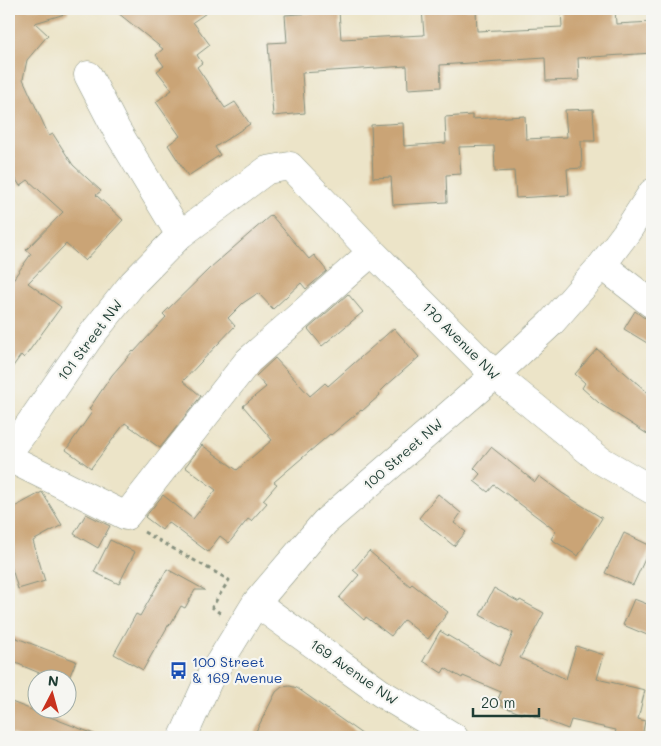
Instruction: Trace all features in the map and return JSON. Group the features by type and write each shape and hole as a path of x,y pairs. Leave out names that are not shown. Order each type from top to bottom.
{"street":[{"path":"88,75 116,129 180,235"},
{"name":"101 Street NW","path":"9,452 89,338 133,283 180,235 267,170 290,166"},
{"name":"170 Avenue NW","path":"290,166 494,375 600,460 652,490"},
{"name":"100 Street NW","path":"183,737 208,681 256,603 325,522 551,323 602,265 652,193"},
{"path":"9,458 126,516 248,361 372,252"},
{"path":"602,265 652,304"},
{"name":"169 Avenue NW","path":"256,603 381,693 454,737"}],"path":[{"path":"126,516 134,526 229,580 212,607 240,628"}],"building":[{"path":"9,9 68,9 68,13 35,23 48,35 27,60 23,79 49,136 53,134 73,165 101,191 96,195 123,220 85,261 66,244 28,283 61,307 24,358 21,355 9,372 9,285 31,254 26,250 63,212 28,180 20,186 9,168 9,162 15,158 9,146"},
{"path":"113,9 212,9 193,22 210,45 197,55 202,63 197,67 225,108 235,102 250,124 215,147 220,155 188,176 168,145 180,136 156,102 172,90 157,71 164,66 156,55 163,49"},
{"path":"422,9 476,9 477,31 562,27 561,9 615,9 616,24 652,22 652,53 578,58 579,80 546,81 545,58 440,65 441,87 408,89 407,66 302,73 305,113 273,116 268,43 287,42 285,15 339,11 341,39 424,35"},
{"path":"593,109 595,141 581,141 582,168 567,169 569,195 516,198 514,171 495,172 494,146 459,147 461,174 446,175 447,202 393,205 391,177 373,178 371,125 403,123 404,146 446,143 445,117 472,115 472,119 525,116 526,139 567,137 565,110"},
{"path":"271,215 309,259 314,255 327,271 306,289 301,283 273,309 258,293 243,303 228,318 235,326 183,381 201,396 160,448 125,423 91,468 66,450 92,412 89,409 112,375 166,317 163,314 210,268"},
{"path":"348,294 363,312 322,346 308,329"},
{"path":"635,311 643,317 652,319 652,346 624,329"},
{"path":"394,328 419,357 386,386 379,393 380,395 362,411 330,434 274,482 277,484 263,500 267,503 251,521 248,519 229,543 220,536 208,552 168,522 162,530 145,517 163,495 193,519 216,490 185,467 202,445 237,470 272,440 243,406 266,387 256,376 275,358 310,396 325,383 328,386"},
{"path":"597,349 652,396 652,437 599,403 582,388 585,383 575,374"},
{"path":"491,447 535,482 539,476 602,518 578,556 551,539 556,531 508,495 494,485 488,492 474,481 480,474 474,468"},
{"path":"42,492 62,525 33,541 45,581 18,589 9,559 9,510"},
{"path":"438,494 461,513 454,523 466,532 454,546 419,518"},
{"path":"86,514 110,526 98,548 74,534"},
{"path":"624,533 651,546 633,585 605,573"},
{"path":"110,540 135,552 119,584 94,572"},
{"path":"369,551 410,586 412,584 448,612 428,639 404,620 391,636 366,617 364,620 339,598 359,575 353,570"},
{"path":"167,569 205,590 195,590 185,608 181,606 143,670 114,654 136,614 140,616"},
{"path":"494,588 544,613 520,658 566,679 576,646 604,655 597,679 645,690 638,719 645,721 642,737 614,737 616,730 571,720 568,729 523,712 522,714 500,705 502,701 498,699 501,692 463,676 462,678 445,668 442,673 423,661 440,631 499,666 513,633 480,615"},
{"path":"634,599 652,606 652,637 623,625"},
{"path":"9,635 76,661 73,668 28,668 9,660"},
{"path":"290,686 297,688 366,737 253,737 276,692 282,687"},
{"path":"9,701 28,708 28,718 53,718 99,737 20,737 9,733"}],"place":[{"name":"100 Street & 169 Avenue","path":"178,670"}]}
